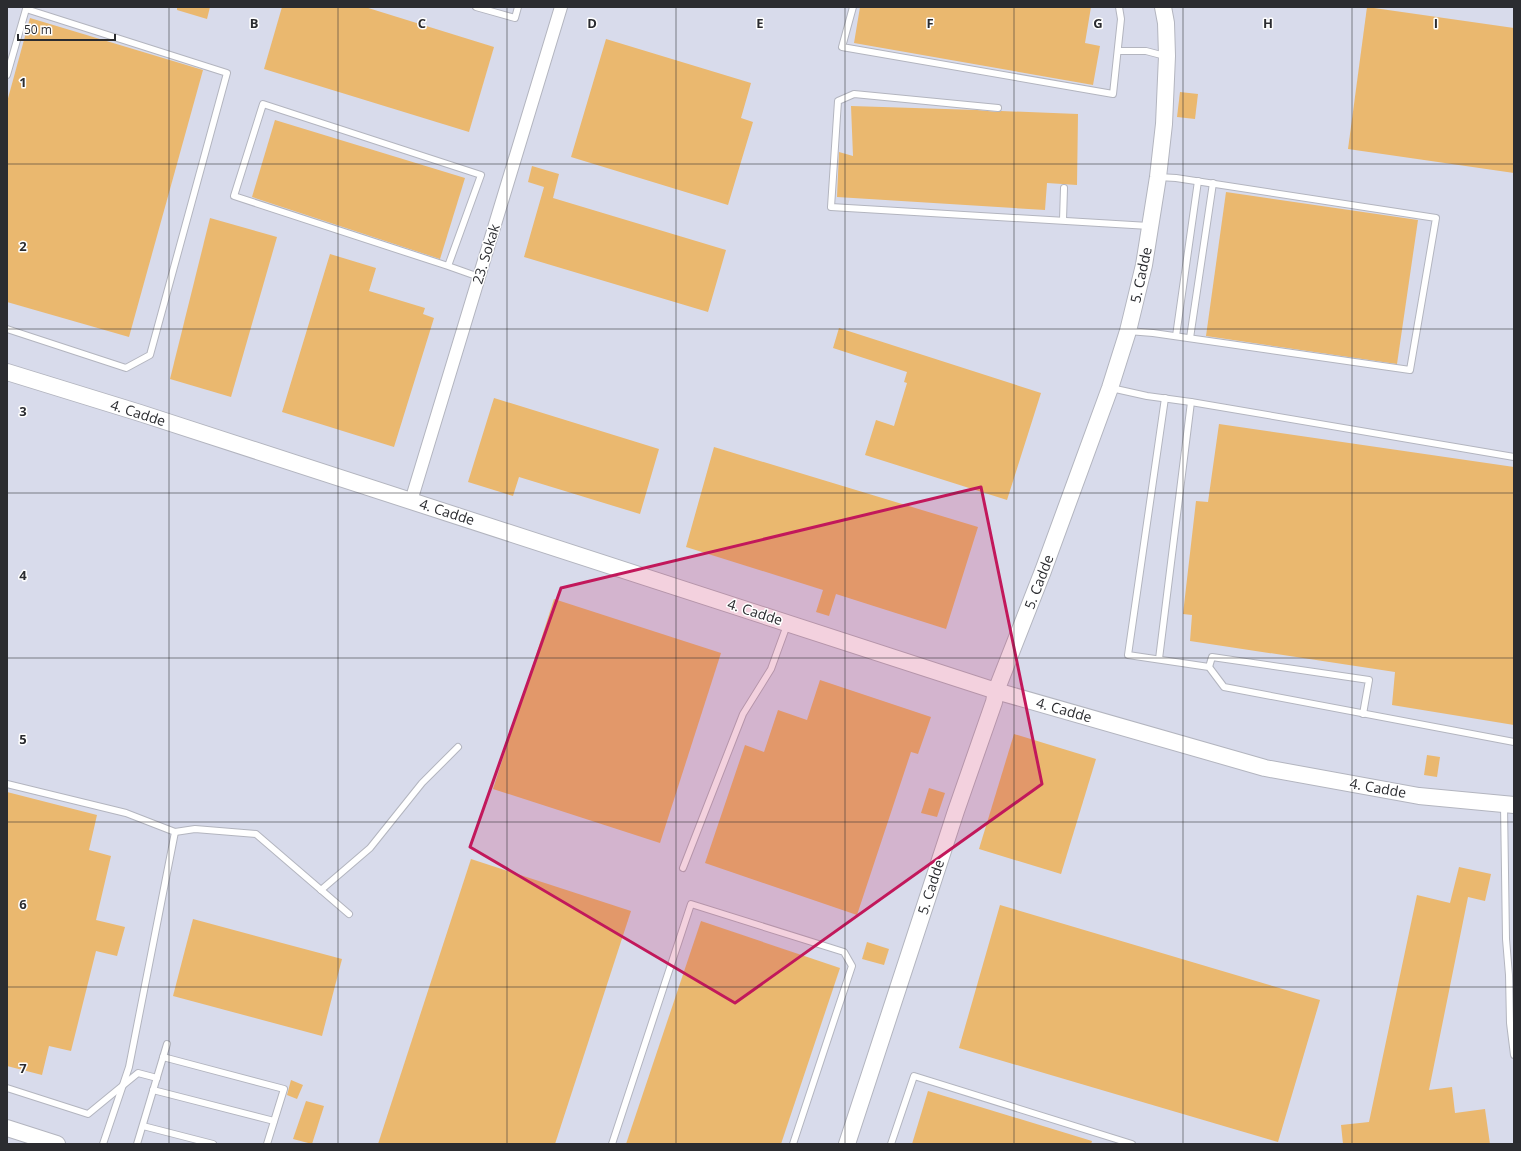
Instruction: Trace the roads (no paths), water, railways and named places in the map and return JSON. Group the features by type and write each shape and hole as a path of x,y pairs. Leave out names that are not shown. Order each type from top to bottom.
{"street":[{"name":"23. Sokak","path":"411,501 561,7"},
{"name":"5. Cadde","path":"847,1144 956,811 994,702 996,691 1044,571 1110,388 1128,331 1144,264 1158,177 1164,124 1167,56 1166,23 1163,7"},
{"name":"4. Cadde","path":"7,372 147,415 996,691 1265,768 1419,796 1509,805"},
{"path":"7,1128 57,1144"}],"lane":[{"path":"476,7 515,18 518,7"},
{"path":"853,7 842,47 1113,94 1122,20 1119,7"},
{"path":"7,75 26,9 227,73 150,355 126,368 7,329"},
{"path":"1118,52 1146,51 1167,56"},
{"path":"998,108 854,94 838,101 831,207 1150,226"},
{"path":"448,266 481,175 262,104 234,196 479,277"},
{"path":"1128,331 1176,336 1410,370 1436,218 1213,183 1158,177"},
{"path":"1176,336 1198,181"},
{"path":"1190,338 1213,183"},
{"path":"1063,220 1064,188"},
{"path":"1110,388 1514,457"},
{"path":"1165,398 1128,655 1208,667 1224,687 1514,742"},
{"path":"1159,660 1192,402"},
{"path":"683,868 743,714 771,669 788,623"},
{"path":"1208,667 1212,657 1369,680 1363,714"},
{"path":"321,890 370,848 422,783 458,747"},
{"path":"7,784 126,813 175,832 194,829 256,834 350,914"},
{"path":"1509,805 1506,939 1509,975 1510,1023 1514,1055"},
{"path":"103,1144 129,1067 175,832"},
{"path":"612,1144 691,904 844,952 852,966 793,1144"},
{"path":"137,1144 167,1044"},
{"path":"163,1057 284,1089 268,1144"},
{"path":"7,1088 88,1114 138,1073 157,1078"},
{"path":"891,1144 914,1076 1132,1144"},
{"path":"153,1090 274,1121"},
{"path":"143,1126 212,1144"}]}
